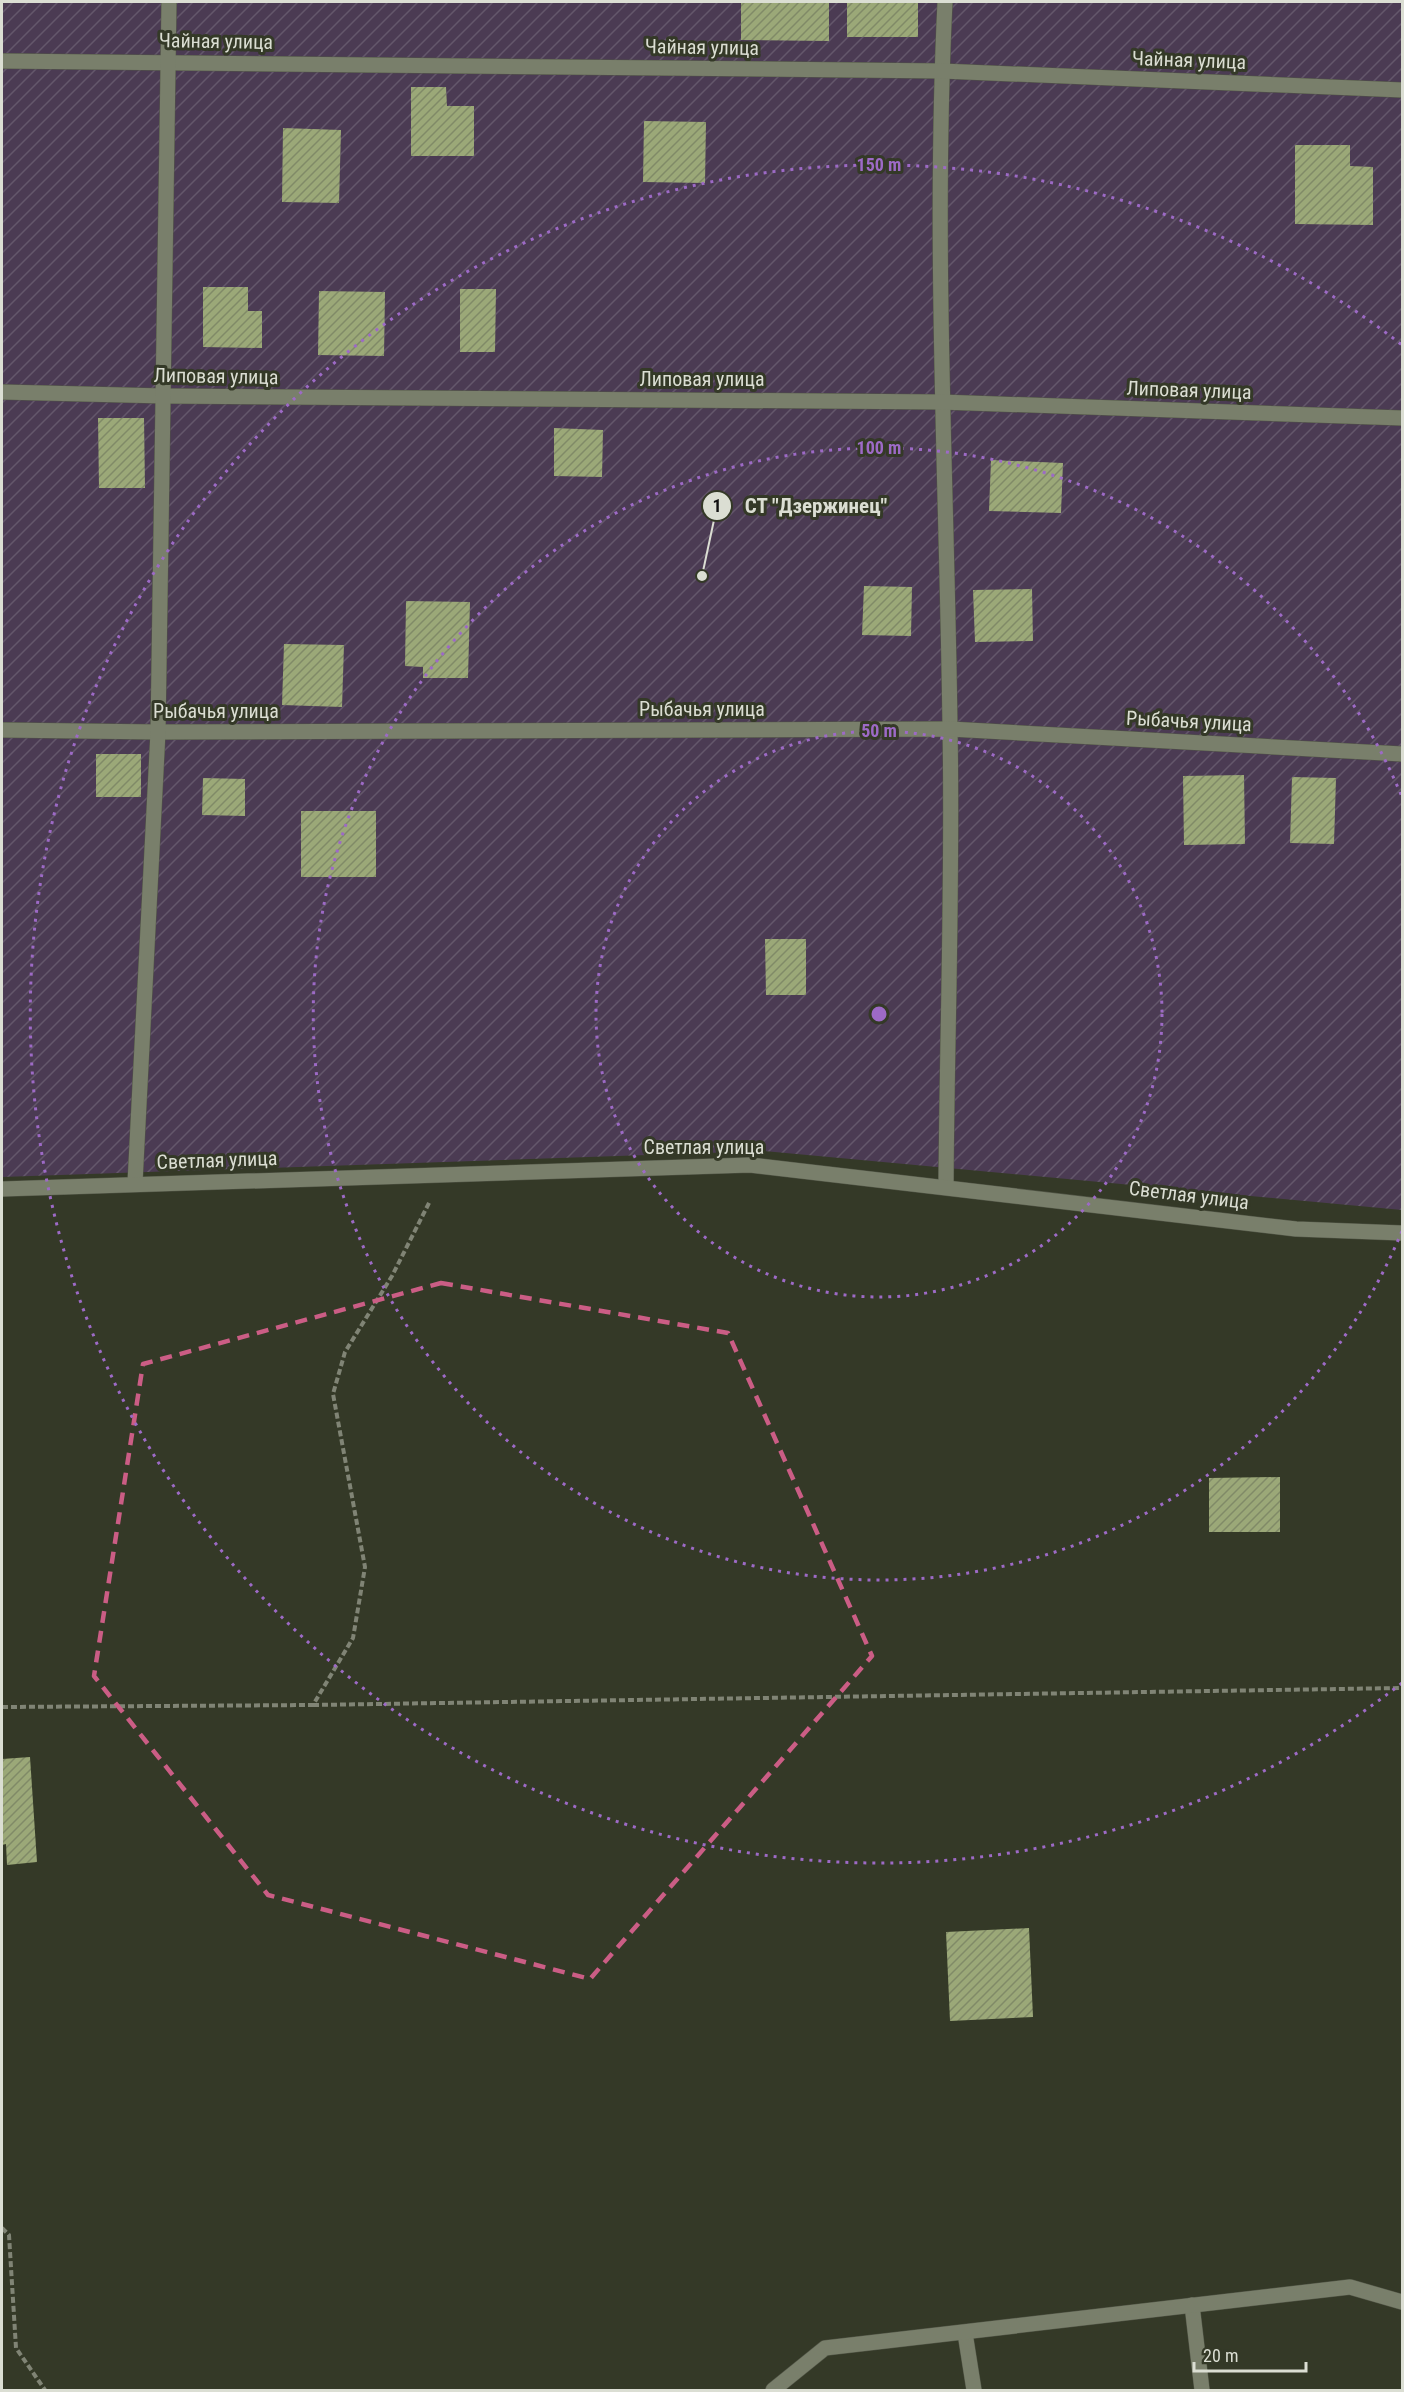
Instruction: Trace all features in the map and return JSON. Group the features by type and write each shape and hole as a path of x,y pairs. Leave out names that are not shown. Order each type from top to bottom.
{"street":[{"path":"135,1183 158,732 169,2"},
{"path":"945,2 942,71 941,402 950,729 946,1186"},
{"name":"Чайная улица","path":"2,61 942,71 1402,90"},
{"name":"Липовая улица","path":"2,392 164,396 941,402 1402,418"},
{"name":"Рыбачья улица","path":"2,730 158,732 950,729 1402,754"},
{"name":"Светлая улица","path":"2,1189 750,1165 1296,1228 1402,1233"},
{"path":"773,2391 825,2348 1350,2287 1402,2302"},
{"path":"1192,2306 1202,2391"},
{"path":"965,2332 974,2391"}],"path":[{"path":"313,1705 353,1638 365,1567 333,1394 345,1353 392,1276 444,1174"},
{"path":"2,1707 313,1705 1402,1688"},
{"path":"2,2228 9,2235 16,2348 45,2391"}],"highlighted area":[{"path":"441,1283 728,1333 872,1656 590,1979 268,1895 94,1676 143,1364"}],"shaded area":[{"path":"2,2 1402,2 1402,1210 764,1151 2,1177"}],"building":[{"path":"741,2 829,2 829,41 741,40"},
{"path":"847,2 918,2 918,37 847,37"},
{"path":"411,87 446,87 447,106 474,106 474,156 411,156"},
{"path":"644,121 706,122 705,183 643,182"},
{"path":"283,128 341,130 339,203 282,202"},
{"path":"1295,145 1350,145 1350,166 1373,167 1373,225 1295,224"},
{"path":"203,287 248,287 248,311 262,311 262,348 203,347"},
{"path":"460,289 496,289 495,352 460,352"},
{"path":"319,291 385,292 384,356 318,355"},
{"path":"98,418 144,418 145,488 99,488"},
{"path":"554,428 603,430 602,477 554,476"},
{"path":"991,460 1063,463 1061,513 989,511"},
{"path":"864,586 912,587 911,636 862,635"},
{"path":"1032,589 1033,641 975,642 973,590"},
{"path":"406,601 470,602 468,678 423,678 423,667 405,666"},
{"path":"284,644 344,645 342,707 282,705"},
{"path":"96,754 141,754 141,797 96,797"},
{"path":"1244,775 1245,844 1184,845 1183,776"},
{"path":"1292,777 1336,778 1334,844 1290,843"},
{"path":"203,778 245,779 245,816 202,815"},
{"path":"301,811 376,811 376,877 301,877"},
{"path":"765,939 806,939 806,995 766,995"},
{"path":"1280,1477 1280,1532 1209,1532 1209,1478"},
{"path":"30,1757 37,1862 7,1865 6,1844 2,1845 2,1759"},
{"path":"1029,1928 1033,2017 950,2021 946,1932"}],"place":[{"name":"СТ \"Дзержинец\"","path":"702,576"}]}
